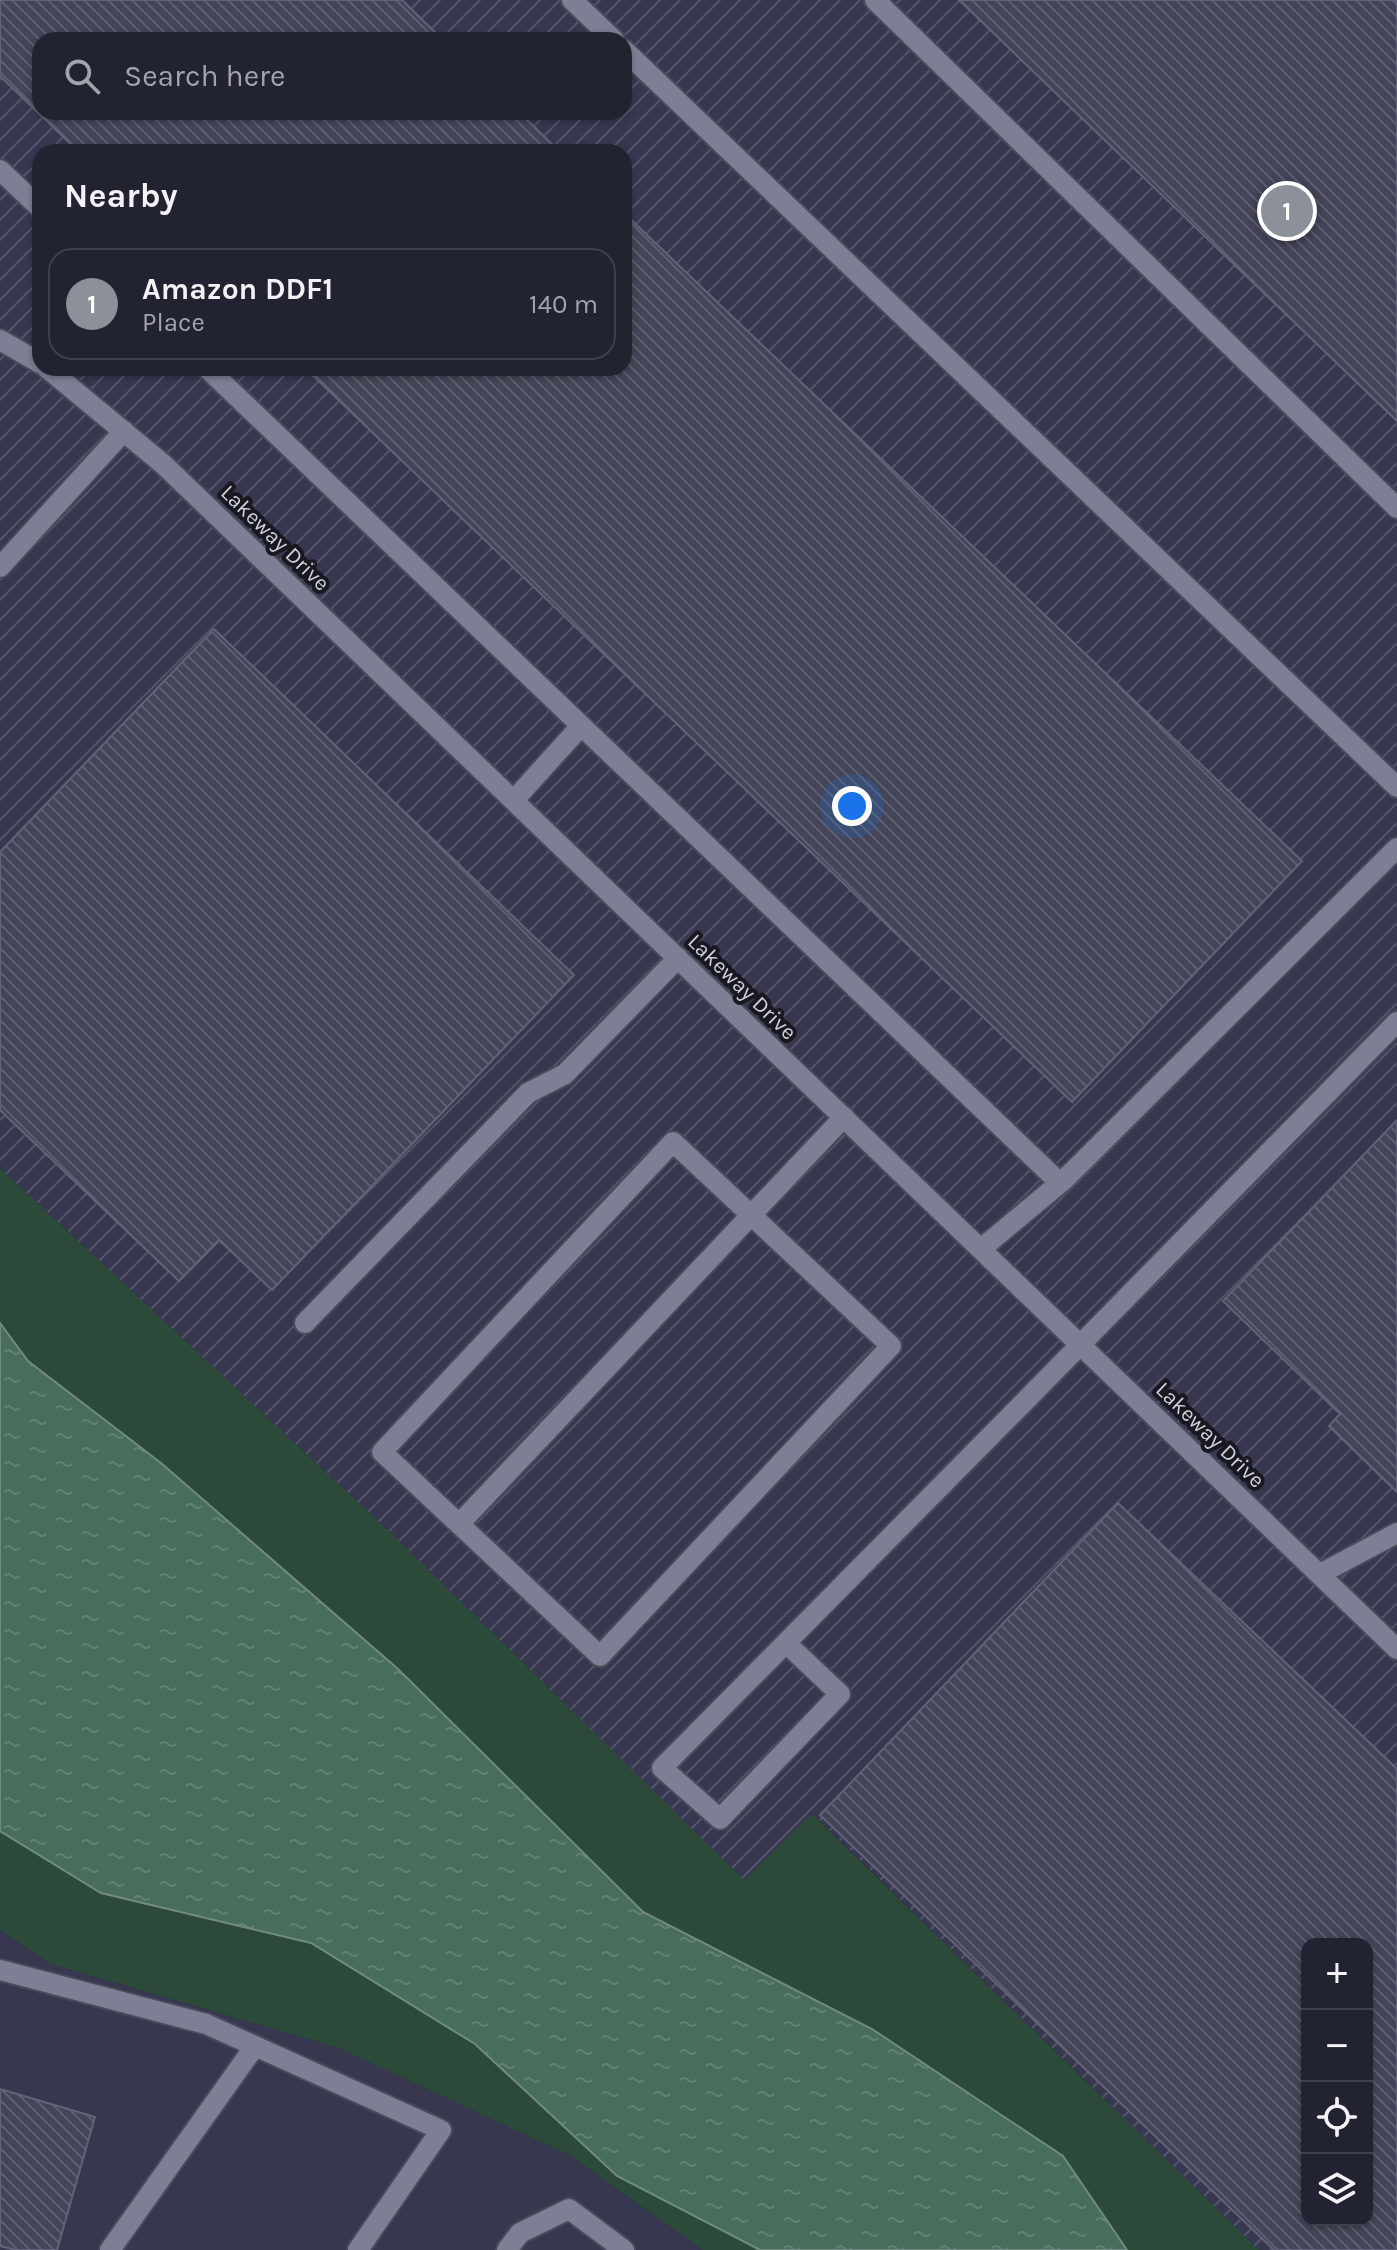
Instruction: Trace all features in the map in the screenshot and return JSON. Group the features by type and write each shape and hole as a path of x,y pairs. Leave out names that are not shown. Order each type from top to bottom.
{"street":[{"path":"572,0 606,32"},
{"path":"875,0 1397,508"},
{"path":"632,58 1397,787"},
{"path":"0,170 32,200"},
{"path":"0,340 32,358"},
{"name":"Lakeway Drive","path":"57,376 163,464 1397,1649"},
{"path":"215,376 1060,1183"},
{"path":"0,567 124,431"},
{"path":"514,800 581,726"},
{"path":"981,1249 1060,1183 1397,848"},
{"path":"305,1323 528,1093 565,1074 678,958"},
{"path":"786,1643 840,1694 720,1819 662,1768 786,1643 1082,1346 1397,1022"},
{"path":"459,1524 844,1117"},
{"path":"673,1142 891,1346 600,1656 459,1524 382,1452 673,1142"},
{"path":"1320,1574 1397,1533"},
{"path":"0,1970 206,2024 441,2130 358,2250"},
{"path":"110,2250 255,2046"},
{"path":"507,2250 520,2233 569,2209 624,2250"}],"shaded area":[{"path":"0,0 1397,0 1397,2250 1259,2250 813,1814 744,1881 391,1533 0,1168"},
{"path":"0,1168 391,1533 744,1880 812,1814 1259,2250 703,2250 571,2156 339,2048 51,1964 0,1930"},
{"path":"0,1930 51,1964 339,2048 571,2156 703,2250 0,2250"}],"water":[{"path":"0,1323 28,1361 161,1463 398,1669 643,1912 872,2029 1063,2156 1127,2250 760,2250 617,2176 475,2044 311,1943 101,1893 0,1831"}],"building":[{"path":"0,0 402,0 435,32 32,32 32,107 0,76"},
{"path":"959,0 1397,0 1397,421"},
{"path":"46,120 527,120 552,144 71,144"},
{"path":"632,221 1302,861 1072,1102 313,376 632,376"},
{"path":"214,629 574,975 272,1290 219,1240 179,1281 0,1110 0,852"},
{"path":"1397,1120 1397,1492 1329,1426 1340,1414 1223,1301"},
{"path":"1118,1503 1397,1769 1397,2250 1274,2250 820,1815"},
{"path":"0,2089 95,2117 57,2250 16,2250 0,2246"}],"place":[{"name":"Amazon DDF1","path":"1287,211"}]}
